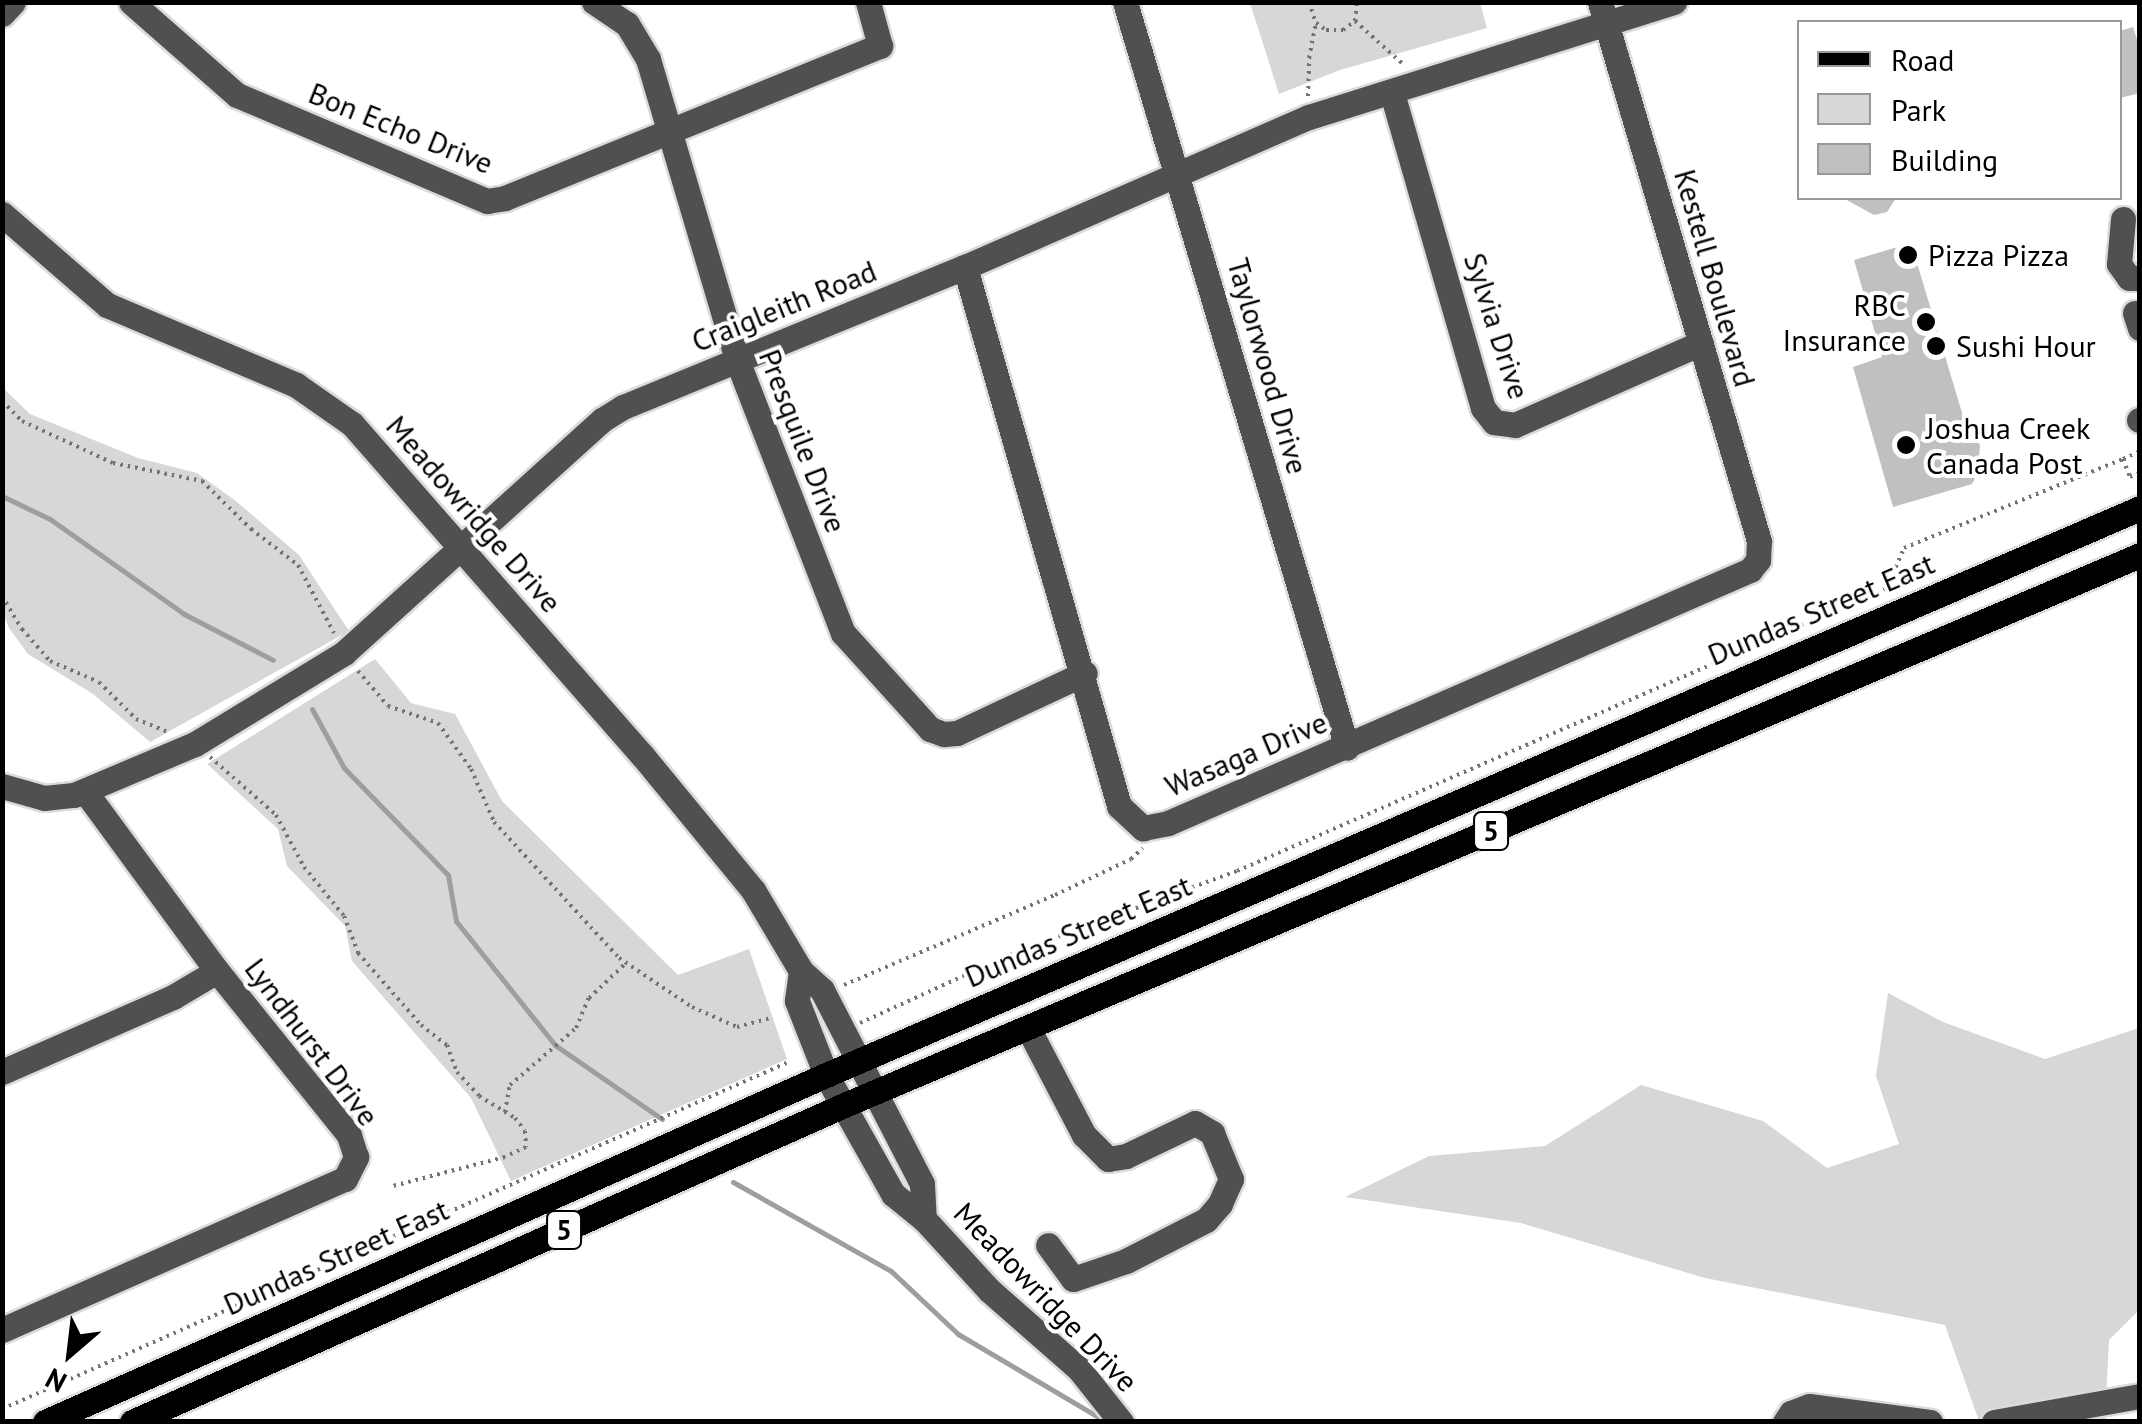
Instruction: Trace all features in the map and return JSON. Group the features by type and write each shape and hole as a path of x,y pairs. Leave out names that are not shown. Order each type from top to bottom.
{"main road":[{"name":"Dundas Street East","path":"45,1422 858,1061 2140,508"},
{"name":"5","path":"132,1422 842,1106 2140,555"}],"street":[{"path":"2,14 12,2"},
{"name":"Bon Echo Drive","path":"131,2 237,95 487,201 506,198 880,46 868,2"},
{"name":"Presquile Drive","path":"594,2 620,18 638,37 670,129 737,360 840,627 930,729 957,733 1084,673"},
{"name":"Taylorwood Drive","path":"1125,2 1347,748"},
{"name":"Craigleith Road","path":"2,786 44,798 85,791 195,744 344,654 602,420 1309,117 1392,92 1603,12 1674,2"},
{"name":"Kestell Boulevard","path":"1603,12 1759,542 1758,560 1750,570"},
{"name":"Sylvia Drive","path":"1392,92 1488,418 1515,425 1701,343"},
{"name":"Meadowridge Drive","path":"2,214 107,306 296,385 352,424 753,890 801,971 822,990 922,1184 924,1219"},
{"path":"2122,219 2118,264 2128,278 2140,278"},
{"name":"Wasaga Drive","path":"965,267 1119,806 1143,828 1168,822 1347,748 1750,570"},
{"name":"Lyndhurst Drive","path":"2,1330 345,1179 356,1157 348,1135 217,970 85,791"},
{"path":"2,1072 174,997 217,970"},
{"name":"Meadowridge Drive","path":"801,971 797,1001 826,1075 894,1194 924,1219 989,1290 1079,1370 1121,1422"},
{"path":"1028,1028 1084,1135 1108,1159 1126,1156 1195,1123 1212,1133 1231,1179 1220,1204 1206,1220 1126,1261 1073,1280 1048,1245"},
{"path":"1994,1422 2091,1414 2140,1396"},
{"path":"1785,1422 1791,1412 1810,1406 1930,1422"}],"path":[{"path":"1308,96 1308,58 1316,23 1309,2"},
{"path":"1316,23 1326,30 1343,30 1354,21 1357,2"},
{"path":"1354,21 1384,42 1405,66"},
{"path":"2,401 22,422 113,463 202,481 252,529 298,565 344,654 388,706 438,724 471,769 494,822 626,963 692,1007 737,1027 770,1018"},
{"path":"860,1023 1016,952 1237,871 1887,588 1904,548 2140,451"},
{"path":"2123,458 2130,477 2140,473"},
{"path":"2,596 22,629 50,661 99,682 136,718 195,744 276,815 304,867 344,916 358,953 421,1025 447,1045 457,1072 479,1096 506,1112 525,1131 526,1147 505,1157 393,1186"},
{"path":"837,988 1131,860 1143,849 1143,828"},
{"path":"506,1112 510,1084 570,1033 589,998 626,963"},
{"path":"2,1409 791,1060"}],"green space":[{"path":"1250,3 1480,3 1487,28 1340,70 1279,94"},
{"path":"2,387 30,414 138,458 197,473 299,555 349,631 150,742 93,694 28,654 9,628 2,611"},
{"path":"375,659 411,703 455,714 502,801 678,975 749,949 787,1059 511,1181 471,1098 352,961 345,926 287,866 278,829 207,764"},
{"path":"1888,993 1943,1022 2045,1059 2139,1028 2139,1310 2109,1340 2105,1421 1979,1421 1945,1325 1705,1278 1521,1223 1345,1197 1429,1156 1545,1146 1641,1085 1763,1121 1827,1168 1899,1144 1876,1076"}],"building":[{"path":"2133,27 2140,49 2140,93 2122,98 2122,30"},
{"path":"1847,200 1895,200 1887,212 1874,215"},
{"path":"1911,243 1966,426 1980,445 1978,473 1972,484 1893,507 1853,367 1882,357 1854,260"}],"waterway":[{"path":"2,496 50,519 184,614 273,660"},
{"path":"312,709 344,768 448,875 456,921 555,1045 662,1119"},
{"path":"733,1182 891,1271 958,1334 1107,1422"}],"place":[{"name":"Pizza Pizza","path":"1908,255"},
{"name":"RBC Insurance","path":"1926,322"},
{"name":"Sushi Hour","path":"1936,346"},
{"name":"Joshua Creek Canada Post","path":"1906,445"}]}
